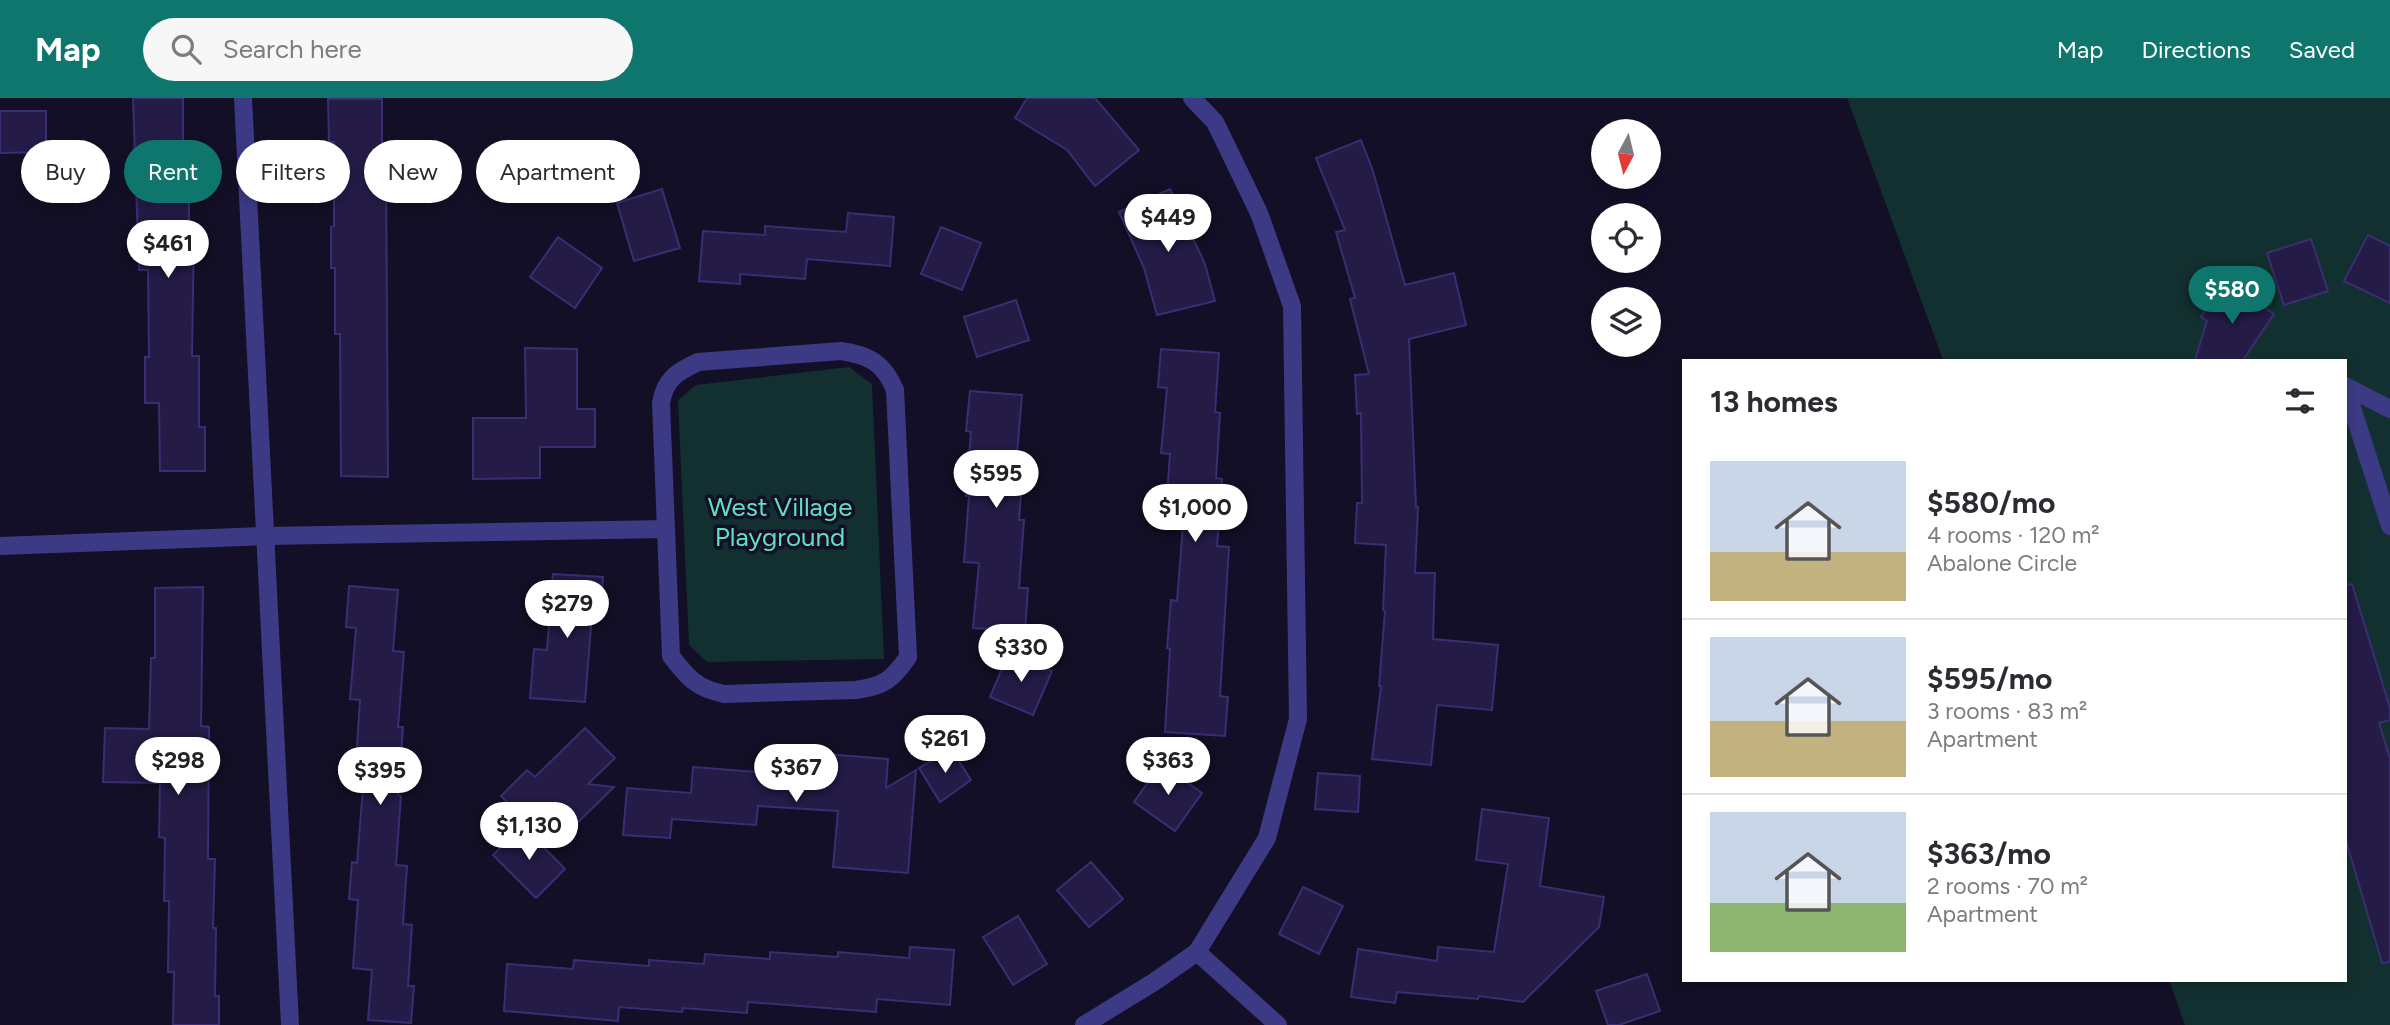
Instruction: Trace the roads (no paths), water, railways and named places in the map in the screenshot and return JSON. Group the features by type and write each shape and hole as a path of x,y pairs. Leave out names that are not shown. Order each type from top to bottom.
{"street":[{"path":"243,98 290,1025"},
{"path":"1084,1025 1197,952 1267,838 1298,719 1292,306 1254,202 1216,122 1192,98"},
{"path":"841,351 861,354 889,374 895,390 908,657 888,681 874,687 856,690 724,694 708,691 695,684 671,656 666,528 661,403 663,387 673,377 698,362 841,351"},
{"path":"2347,387 2390,409"},
{"path":"2347,392 2390,526"},
{"path":"0,545 266,536 666,528"},
{"path":"1197,952 1279,1025"}],"park label":[{"name":"West Village Playground","path":"780,522"}]}
